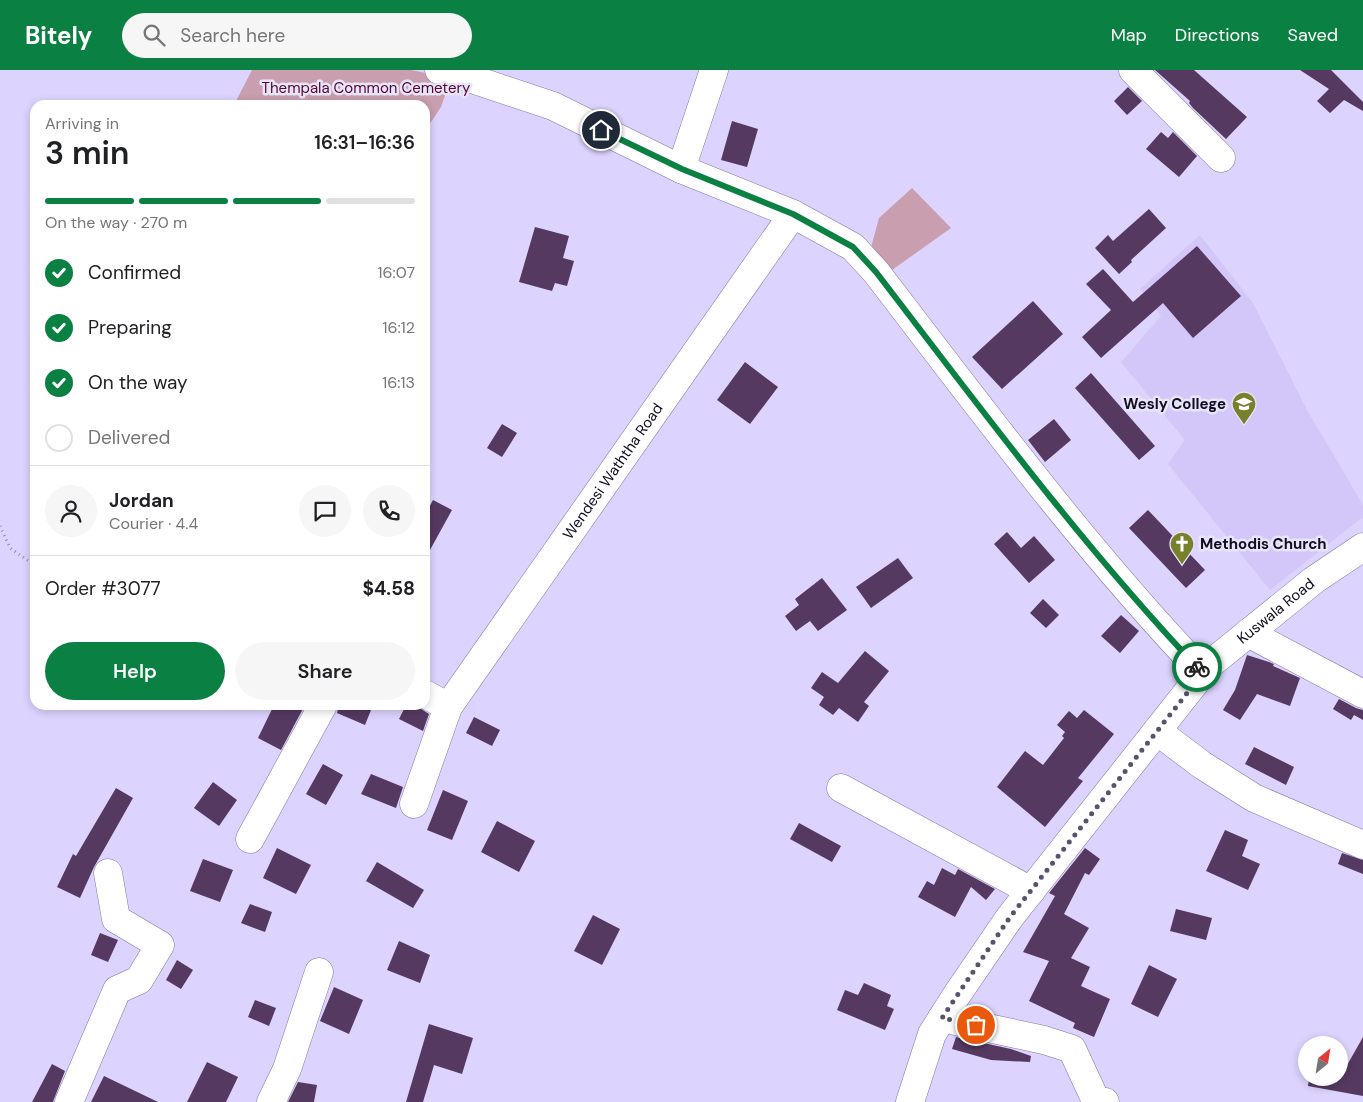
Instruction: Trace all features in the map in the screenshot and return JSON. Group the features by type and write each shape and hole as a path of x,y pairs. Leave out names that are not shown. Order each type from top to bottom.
{"street":[{"path":"682,169 714,70"},
{"path":"1134,70 1221,158"},
{"path":"450,71 553,106 682,169 793,214 853,247 876,272 1048,496 1164,632 1203,673"},
{"name":"Wendesi Waththa Road","path":"414,804 436,701 793,214"},
{"name":"Kuswala Road","path":"910,1102 932,1034 1005,925 1209,664 1314,580 1363,547"},
{"path":"1248,633 1363,694"},
{"path":"250,839 320,710"},
{"path":"1158,730 1202,765 1254,798 1363,845"},
{"path":"841,788 1031,891"},
{"path":"69,1102 117,990 139,980 160,945 116,919 108,873"},
{"path":"271,1102 287,1069 319,972"},
{"path":"942,1018 1044,1040 1072,1049 1096,1101 1106,1102"}],"path":[{"path":"0,526 10,548 30,562"}],"shaded area":[{"name":"Wesly College","path":"1200,235 1253,303 1307,410 1363,505 1363,517 1270,590 1168,464 1185,440 1121,362 1161,316 1140,289"}],"green space":[{"name":"Thempala Common Cemetery","path":"252,70 411,70 451,78 441,107 430,124 430,100 237,100"},
{"path":"912,188 951,228 885,275 869,255 879,218"}],"building":[{"path":"1155,70 1194,70 1247,117 1226,139 1193,108 1189,103 1190,101"},
{"path":"1300,70 1331,70 1363,102 1363,111 1344,100 1330,113 1317,101 1329,89"},
{"path":"1128,87 1142,101 1127,115 1114,101"},
{"path":"732,121 758,129 747,167 721,160"},
{"path":"1161,132 1168,138 1173,132 1197,156 1179,177 1146,149"},
{"path":"1149,209 1166,228 1131,260 1132,262 1119,274 1095,248 1108,235 1113,241"},
{"path":"535,227 569,236 563,258 574,261 567,286 555,283 552,291 519,282"},
{"path":"1197,246 1241,296 1193,338 1163,303 1101,358 1082,337 1111,310 1086,284 1103,269 1133,302"},
{"path":"1033,301 1063,334 1002,389 972,357"},
{"path":"745,362 778,387 750,424 717,400"},
{"path":"1091,373 1155,446 1139,460 1075,388"},
{"path":"1054,419 1071,440 1045,462 1028,440"},
{"path":"502,424 517,433 502,457 487,448"},
{"path":"433,500 452,510 430,550 430,506"},
{"path":"1148,510 1205,570 1186,588 1129,528"},
{"path":"1007,532 1021,548 1034,536 1055,560 1029,583 994,544"},
{"path":"898,558 913,578 871,608 856,587"},
{"path":"822,578 847,610 818,631 810,621 796,631 785,616 799,605 795,599"},
{"path":"1043,599 1059,615 1046,628 1030,613"},
{"path":"1121,615 1139,631 1120,653 1101,636"},
{"path":"865,651 889,671 864,702 869,706 858,722 839,708 833,715 819,705 824,697 811,688 822,672 838,683"},
{"path":"1247,655 1274,664 1273,666 1300,678 1290,706 1257,694 1240,720 1223,710 1235,690"},
{"path":"1339,699 1363,710 1363,720 1354,715 1351,720 1333,709"},
{"path":"272,710 302,710 281,750 258,738"},
{"path":"338,710 371,710 365,725 337,713"},
{"path":"404,710 423,710 429,714 423,731 399,719"},
{"path":"1084,710 1114,734 1078,778 1083,781 1045,827 997,787 1025,751 1043,765 1064,738 1062,736 1065,732 1057,725 1069,711 1077,718"},
{"path":"474,717 500,730 492,746 466,733"},
{"path":"1254,747 1294,767 1286,785 1245,764"},
{"path":"323,764 343,775 326,805 306,794"},
{"path":"371,774 403,787 396,808 361,794"},
{"path":"213,782 237,800 219,826 194,808"},
{"path":"116,788 133,798 94,867 80,898 57,887 73,854 76,856"},
{"path":"443,790 468,801 452,840 427,830"},
{"path":"497,821 535,841 519,872 481,852"},
{"path":"799,823 841,846 832,862 790,839"},
{"path":"1225,830 1248,840 1242,856 1260,864 1248,890 1206,871"},
{"path":"277,848 311,865 296,894 263,878"},
{"path":"1085,848 1100,859 1089,875 1085,873 1064,914 1089,928 1071,958 1090,967 1081,986 1110,999 1094,1037 1073,1028 1075,1023 1029,1001 1049,961 1023,952 1055,896 1049,893"},
{"path":"1342,853 1363,860 1363,874 1338,864"},
{"path":"203,859 233,870 220,902 190,891"},
{"path":"377,862 424,890 413,908 366,881"},
{"path":"942,868 955,875 958,869 995,889 986,900 971,887 955,917 918,897 927,881 934,885"},
{"path":"250,904 272,912 265,932 241,923"},
{"path":"1176,909 1212,918 1206,940 1170,931"},
{"path":"593,915 620,929 602,965 574,951"},
{"path":"100,933 118,940 108,962 91,955"},
{"path":"399,941 430,955 420,983 387,970"},
{"path":"177,960 193,970 181,989 166,980"},
{"path":"1149,965 1177,979 1158,1017 1131,1004"},
{"path":"864,983 891,995 887,1006 894,1009 885,1030 837,1010 845,990 858,995"},
{"path":"334,987 363,1000 349,1034 320,1021"},
{"path":"255,1000 276,1008 269,1026 248,1017"},
{"path":"429,1024 473,1038 462,1074 434,1065 423,1102 406,1102"},
{"path":"956,1037 1011,1049 1031,1056 1030,1062 991,1060 952,1049"},
{"path":"1363,1037 1363,1096 1308,1086 1348,1086 1348,1063"},
{"path":"207,1062 238,1077 226,1102 187,1102"},
{"path":"52,1064 65,1071 53,1102 32,1102"},
{"path":"104,1076 158,1102 91,1102"},
{"path":"298,1082 317,1085 314,1102 288,1102"}],"way so far":[{"path":"976,1025 942,1018 1010,917 1203,673 1197,667"}],"place":[{"name":"Wesly College","path":"1244,425"},
{"name":"Methodis Church","path":"1182,565"}],"route":[{"path":"601,130 682,169 793,214 853,247 876,272 1048,496 1164,632 1197,667"}]}
